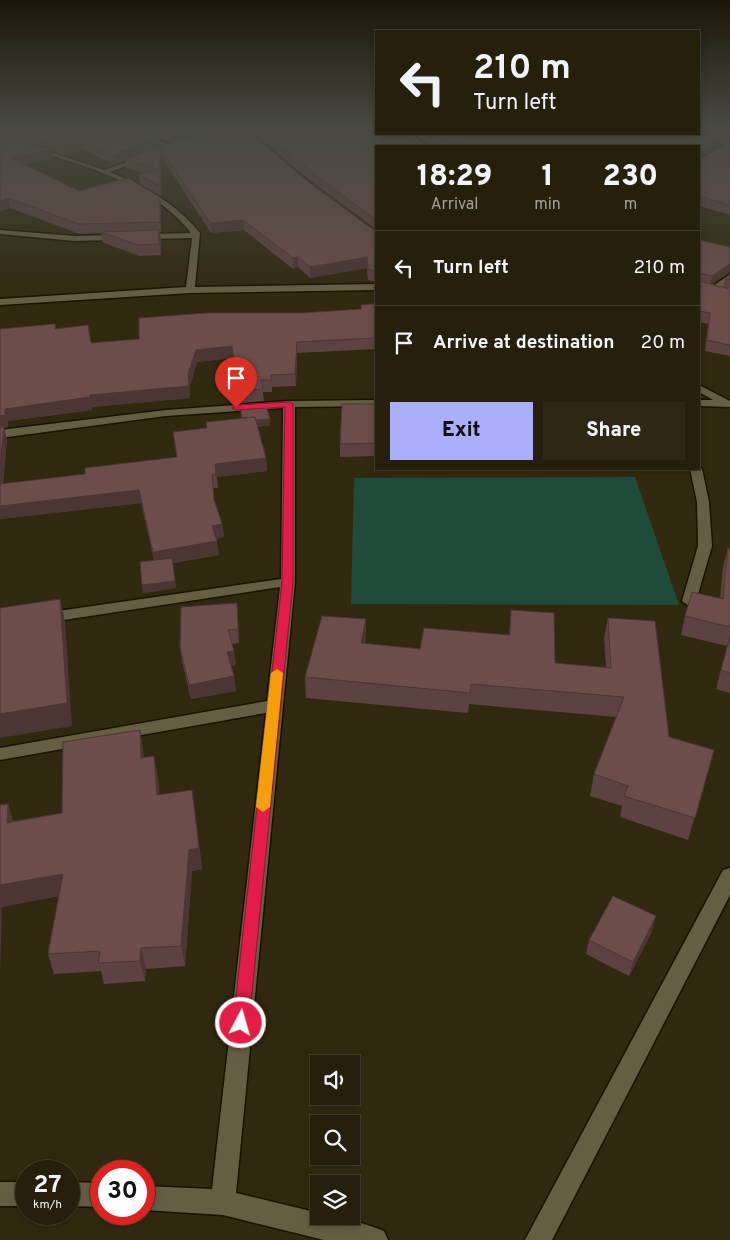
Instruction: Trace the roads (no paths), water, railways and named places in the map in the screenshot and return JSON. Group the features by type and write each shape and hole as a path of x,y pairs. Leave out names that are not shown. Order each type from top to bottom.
{"street":[{"path":"128,184 170,205 191,224 197,235 190,290"},
{"path":"0,232 50,239 88,240 197,235"},
{"path":"700,288 716,292 730,277"},
{"path":"0,302 190,290 375,287"},
{"path":"700,389 729,404"},
{"path":"0,434 166,413 289,404 375,403"},
{"path":"700,403 729,404"},
{"path":"223,1202 273,706 288,582 289,404"},
{"path":"689,601 705,546 703,502 696,470"},
{"path":"29,620 288,582"},
{"path":"0,754 273,706"},
{"path":"538,1240 730,876"},
{"path":"0,1194 15,1194"},
{"path":"155,1199 223,1202 375,1240"}]}
